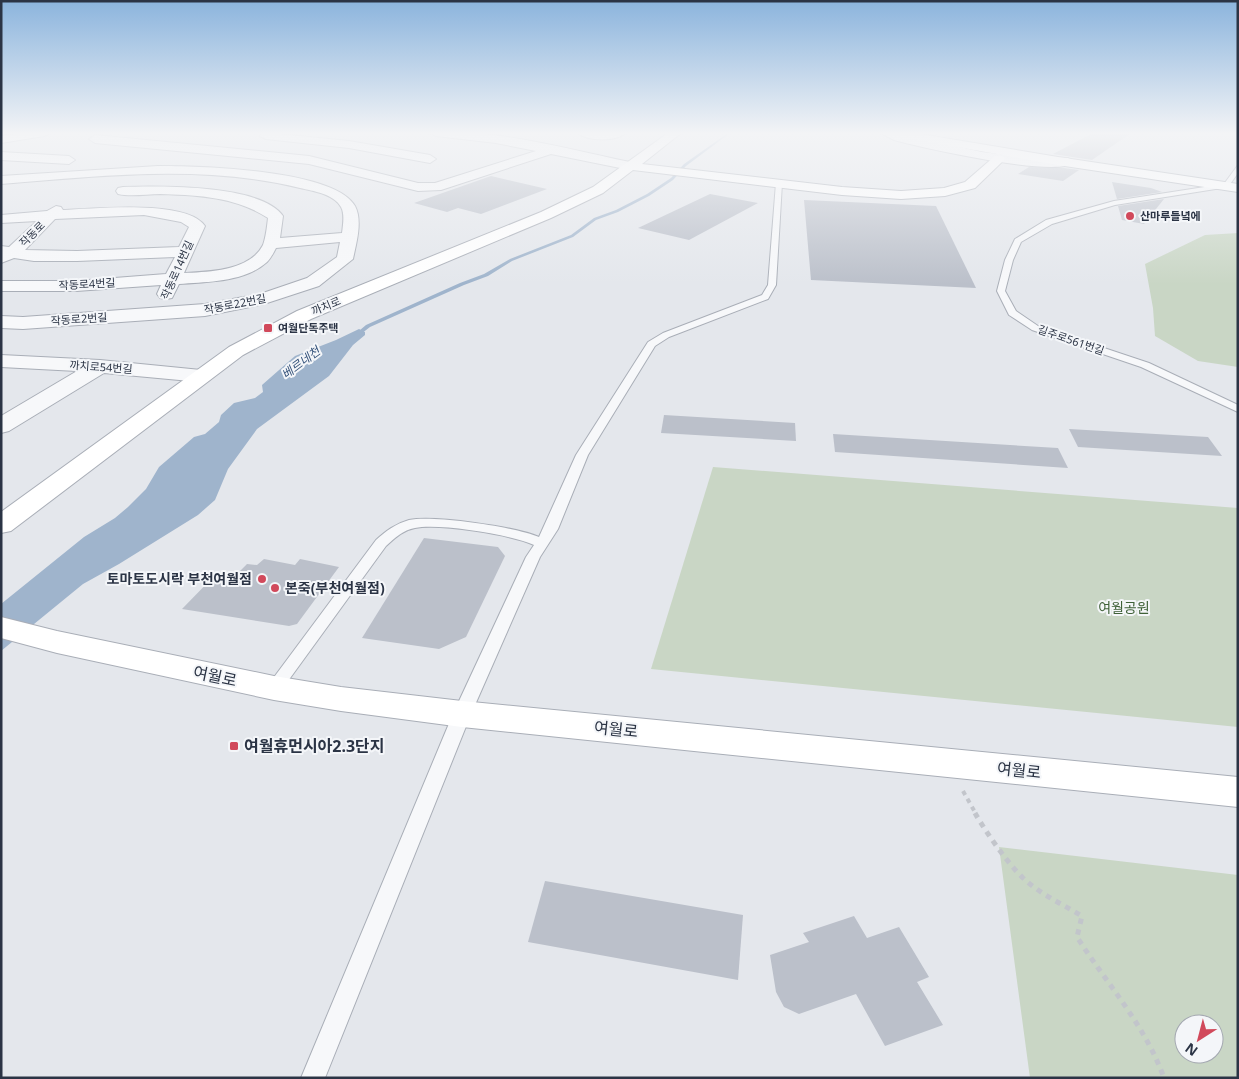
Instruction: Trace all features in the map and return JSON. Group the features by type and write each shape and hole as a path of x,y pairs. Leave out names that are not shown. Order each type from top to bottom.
{"street":[{"path":"79,187 82,183"},
{"path":"186,218 298,183"},
{"name":"작동로22번길","path":"158,314 204,310 264,299 313,282 345,259 349,237 348,208 336,194 300,183"},
{"path":"403,183 418,187 436,188 450,183"},
{"name":"까치로","path":"1,525 236,351 297,319 546,215 598,190 607,183"},
{"path":"774,183 901,195 945,192 972,183"},
{"path":"1208,183 1232,187"},
{"path":"109,191 190,191 243,200 265,207 276,216 267,250"},
{"name":"작동로","path":"5,254 65,200"},
{"name":"작동로14번길","path":"1,219 51,214 144,211 186,218 197,226 188,259 173,279 158,314"},
{"path":"217,260 349,237"},
{"name":"작동로4번길","path":"1,286 76,286 218,276 243,269 262,258 267,250"},
{"path":"5,254 188,259"},
{"name":"작동로2번길","path":"1,322 24,323 158,314"},
{"name":"까치로54번길","path":"1,361 100,366 201,376"},
{"path":"1,426 100,366"},
{"name":"여월로","path":"1,627 57,642 274,688 341,699 462,714 1238,792"}],"lane":[{"path":"313,1078 462,714 541,543 551,529 582,455 651,344 666,335 765,298 772,285 779,184"},
{"name":"길주로561번길","path":"1232,187 1114,203 1049,222 1018,241 1009,260 1002,291 1012,313 1035,328 1145,365 1238,409"},
{"path":"274,688 381,543 394,531 411,524 432,522 523,535 541,543"}],"path":[{"path":"946,763 982,825 1023,878 1043,893 1082,916 1077,937 1089,957 1138,1023 1164,1078"}],"green space":[{"path":"1238,233 1238,367 1198,361 1155,336 1153,308 1145,264 1205,235"},
{"name":"여월공원","path":"713,467 1238,508 1238,727 651,669"},
{"path":"999,847 1238,875 1238,1078 1030,1078"}],"water":[{"path":"359,329 365,332 365,335 353,345 329,376 257,429 228,469 215,500 198,515 83,584 1,651 1,604 84,537 115,518 146,489 159,467 194,437 205,434 219,422 221,415 234,403 255,398 263,392 262,385 295,356"}],"building":[{"path":"470,183 523,183 547,189 481,214 458,208 447,212 414,203"},
{"path":"1112,183 1151,188 1162,192 1117,199"},
{"path":"710,194 758,203 689,240 638,228"},
{"path":"1164,199 1144,224 1122,220 1118,206"},
{"path":"804,200 936,206 976,288 811,280"},
{"path":"664,415 795,423 796,441 661,433"},
{"path":"1069,429 1208,437 1222,456 1078,447"},
{"path":"833,434 1058,448 1068,468 835,452"},
{"path":"424,538 498,547 505,556 466,637 439,649 362,638"},
{"path":"264,559 295,565 300,559 339,567 297,624 289,626 182,609 218,572 236,575 247,564 257,565"},
{"path":"545,881 743,915 738,980 528,942"},
{"path":"854,916 867,938 899,927 929,977 917,982 943,1025 885,1046 856,994 799,1014 784,1007 776,992 770,955 809,942 803,933"}],"waterway":[{"name":"베르네천","path":"355,336 368,326 486,275 511,260 572,236 595,219 617,211 665,183"}],"place":[{"name":"산마루들녘에","path":"1130,216"},
{"name":"여월단독주택","path":"268,328"},
{"name":"토마토도시락 부천여월점","path":"262,579"},
{"name":"본죽(부천여월점)","path":"275,588"},
{"name":"여월휴먼시아2.3단지","path":"234,746"}]}
